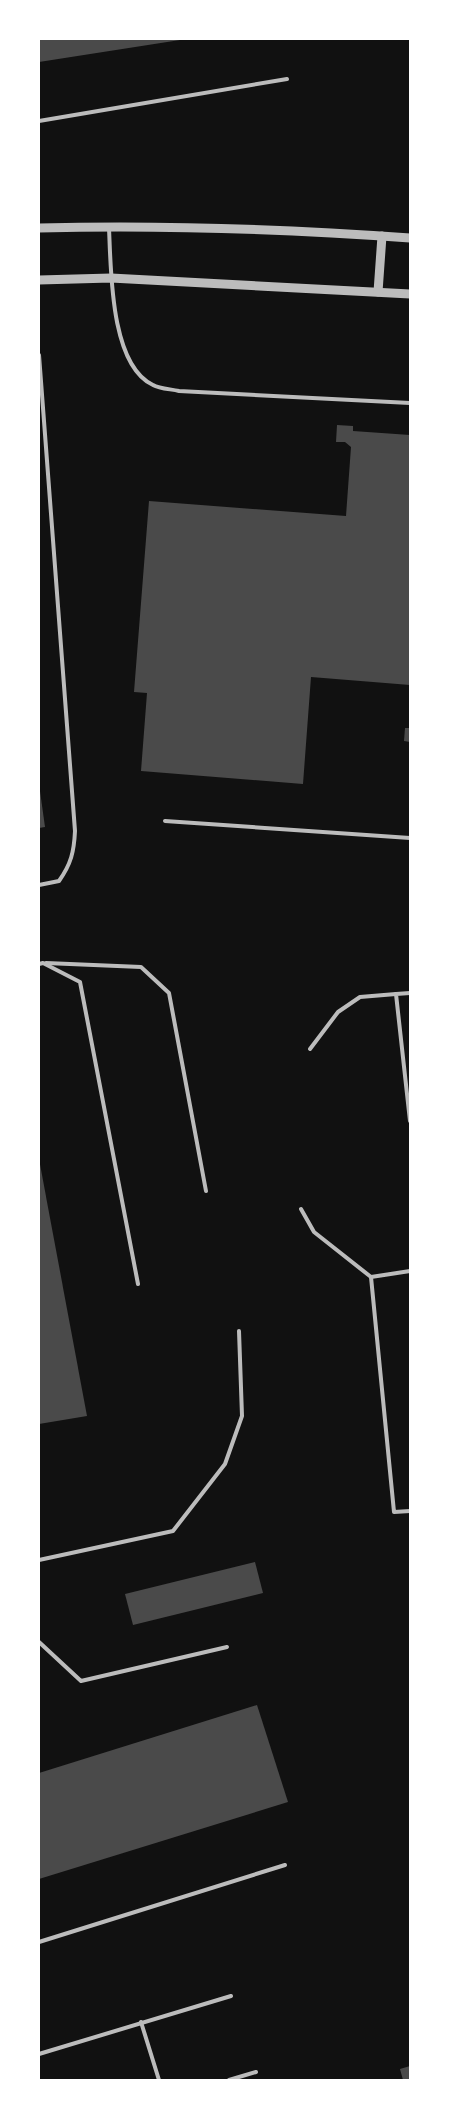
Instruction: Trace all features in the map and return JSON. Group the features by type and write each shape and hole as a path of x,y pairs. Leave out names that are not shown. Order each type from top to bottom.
{"street":[{"path":"39,228 108,226 269,228 410,238"},
{"path":"378,292 382,236"},
{"path":"39,280 111,278 410,294"}],"lane":[{"path":"39,121 288,80"},
{"path":"108,226 111,278 122,344 135,370 152,385 179,391 410,403"},
{"path":"39,355 40,400 75,831 74,854 68,869 59,881 39,885"},
{"path":"165,821 410,838"},
{"path":"41,964 141,967 169,993 206,1191"},
{"path":"41,964 80,982 138,1284"},
{"path":"310,1049 338,1012 360,997 410,993"},
{"path":"396,994 410,1121"},
{"path":"301,1209 314,1232 372,1278 394,1512 410,1511"},
{"path":"372,1278 410,1271"},
{"path":"39,1560 173,1531 225,1464 242,1416 239,1331"},
{"path":"39,1642 82,1681 227,1647"},
{"path":"39,1942 286,1865"},
{"path":"39,2054 231,1996"},
{"path":"141,2022 160,2080"},
{"path":"229,2080 256,2072"}],"building":[{"path":"39,39 180,39 180,40 39,62"},
{"path":"337,425 353,426 353,431 410,435 410,685 311,677 303,784 141,771 147,693 134,692 149,501 346,516 351,447 345,442 336,442"},
{"path":"405,728 410,728 410,742 404,741"},
{"path":"39,784 45,827 39,828"},
{"path":"39,1159 87,1416 39,1424"},
{"path":"255,1562 263,1593 133,1625 125,1594"},
{"path":"257,1705 288,1802 39,1879 39,1773"},
{"path":"410,2066 410,2080 403,2080 400,2069"}]}
